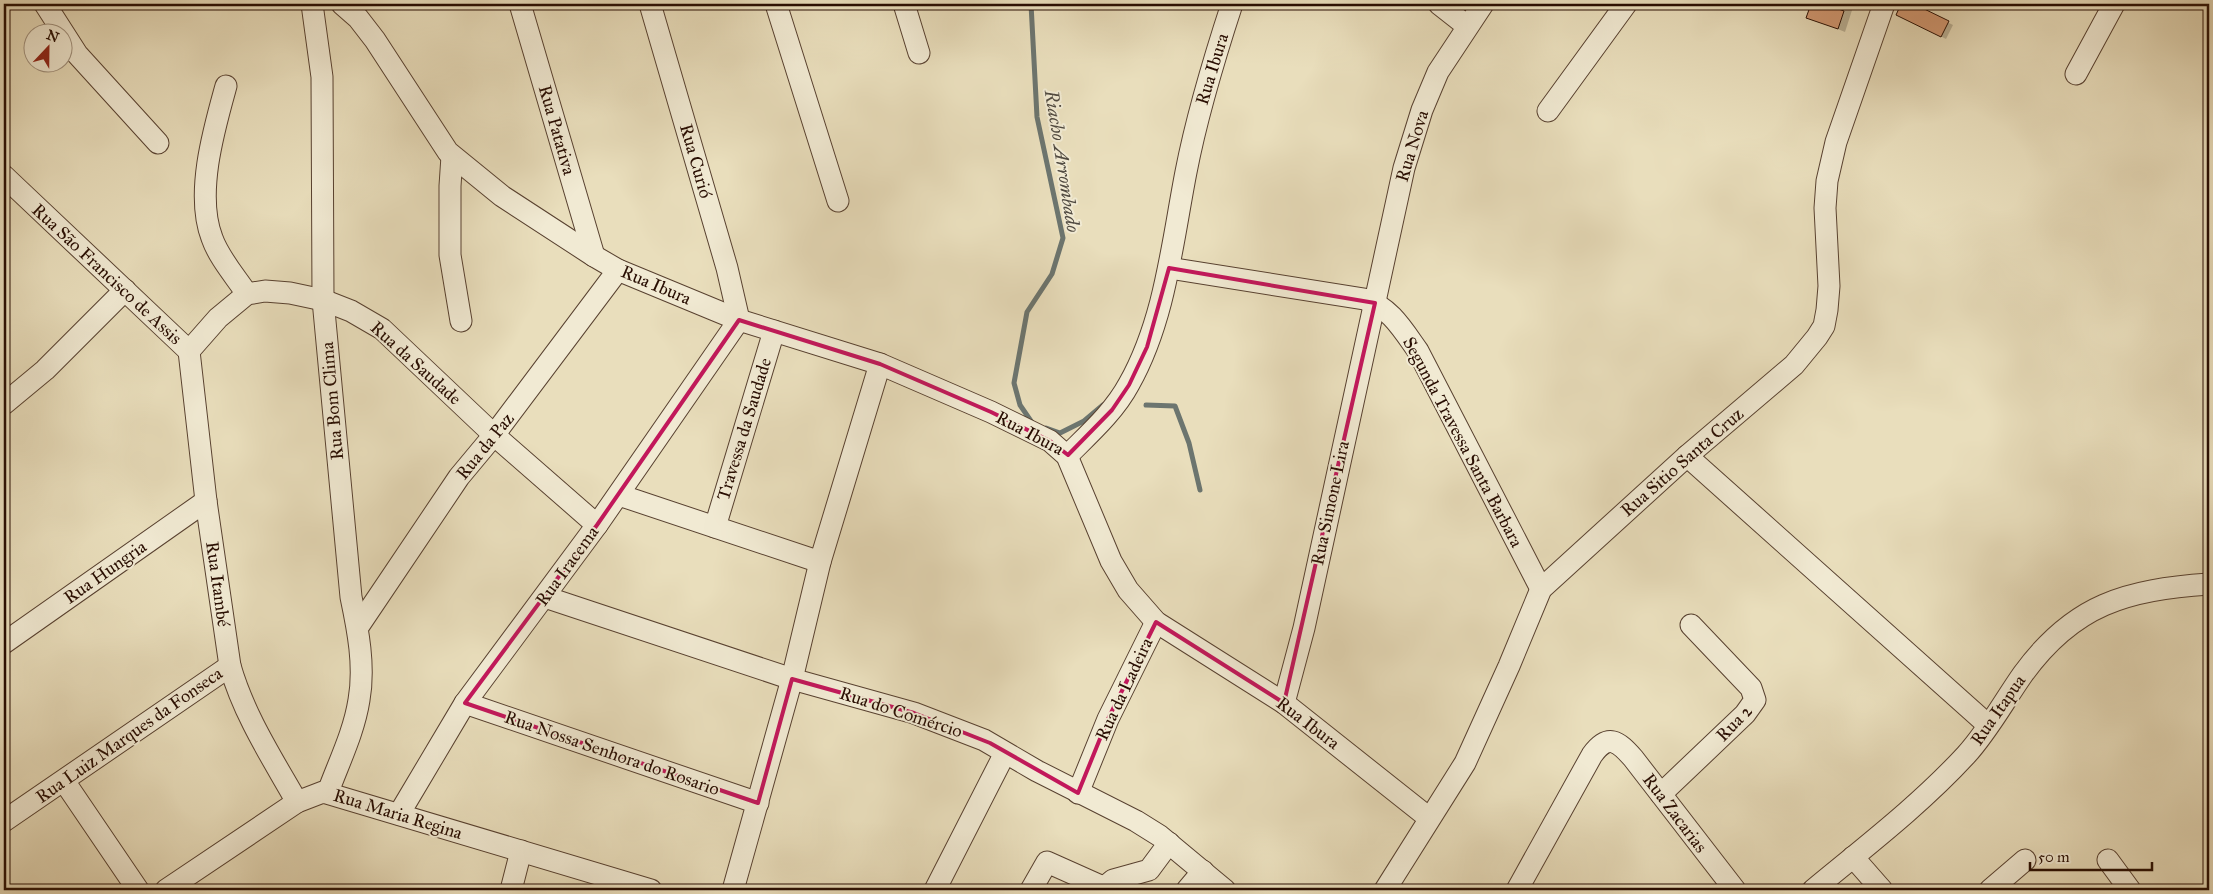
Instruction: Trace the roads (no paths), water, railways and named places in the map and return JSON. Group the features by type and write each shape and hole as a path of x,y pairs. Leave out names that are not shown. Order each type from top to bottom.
{"street":[{"path":"45,4 77,54 158,143"},
{"name":"Rua Bom Clima","path":"312,4 322,77 323,300 352,597 358,627 361,673 355,721 328,792"},
{"path":"342,4 358,18 375,40 437,138 452,156 502,196 594,256"},
{"name":"Rua Patativa","path":"520,4 594,256"},
{"name":"Rua Curió","path":"650,4 727,268 739,320"},
{"path":"776,4 838,201"},
{"path":"904,4 918,53"},
{"name":"Rua Ibura","path":"594,256 618,270 739,320 880,364 1041,436 1056,445 1067,456 1112,410 1129,385 1147,347 1169,268 1198,117 1232,4"},
{"path":"1439,4 1467,26"},
{"name":"Rua Nova","path":"1375,302 1392,213 1422,110 1438,72 1483,4"},
{"path":"1548,111 1626,4"},
{"name":"Rua Sitio Santa Cruz","path":"1385,890 1464,763 1509,666 1540,589 1687,456 1794,364 1809,348 1824,326 1829,297 1825,208 1830,165 1836,142 1884,4"},
{"path":"2076,74 2114,4"},
{"path":"189,351 218,318 247,294 213,241 207,219 208,166 226,86"},
{"path":"452,156 450,254 461,320"},
{"name":"Rua São Francisco de Assis","path":"4,176 189,351"},
{"path":"1169,268 1375,302"},
{"name":"Rua da Paz","path":"358,627 431,516 618,270"},
{"path":"6,397 45,370 125,290"},
{"name":"Rua da Saudade","path":"247,294 279,292 323,300 351,311 382,329 494,435 597,524"},
{"name":"Segunda Travessa Santa Barbara","path":"1375,302 1398,323 1418,351 1540,589"},
{"name":"Rua Simone Lira","path":"1284,703 1304,628 1375,302"},
{"name":"Rua Iracema","path":"399,814 465,703 619,495 739,320"},
{"name":"Travessa da Saudade","path":"715,526 774,331"},
{"name":"Rua Itambé","path":"189,351 206,501 230,666 236,688 250,719 297,802"},
{"path":"733,890 792,679 820,562 880,364"},
{"name":"Rua da Ladeira","path":"1067,456 1111,560 1128,590 1156,622 1115,704 1078,793"},
{"path":"1687,456 1988,725"},
{"path":"619,495 820,562"},
{"name":"Rua Hungria","path":"4,643 206,501"},
{"name":"Rua Itapua","path":"1813,890 1945,777 1968,753 2041,651 2061,631 2080,617 2110,602 2136,593 2209,584"},
{"name":"Rua do Comércio","path":"545,597 792,679 880,702 948,724 990,743 1078,793 1136,821 1169,844 1226,890"},
{"name":"Rua Ibura","path":"1156,622 1284,703 1429,818"},
{"name":"Rua 2","path":"1661,794 1750,708 1755,700 1751,688 1691,625"},
{"name":"Rua Luiz Marques da Fonseca","path":"4,821 230,666"},
{"name":"Rua Nossa Senhora do Rosario","path":"465,703 758,803"},
{"name":"Rua Zacarias","path":"1517,890 1592,755 1602,743 1611,741 1627,751 1735,890"},
{"path":"935,890 1005,753"},
{"path":"64,781 138,890"},
{"name":"Rua Maria Regina","path":"166,890 297,802 318,793 328,792 650,890"},
{"path":"1031,890 1047,862 1102,889 1113,880 1149,870 1169,844"},
{"path":"511,890 521,851"},
{"path":"1853,857 1882,890"},
{"path":"1990,890 2025,860"},
{"path":"2108,860 2130,890"},
{"path":"1187,890 1203,871"}],"waterway":[{"name":"Riacho Arrombado","path":"1031,4 1037,117 1063,238 1052,274 1027,312 1014,383 1020,405 1033,424"},
{"name":"Riacho Arrombado","path":"1046,428 1060,433 1084,421 1103,405"},
{"name":"Riacho Arrombado","path":"1146,405 1175,406 1189,443 1200,490"}]}
